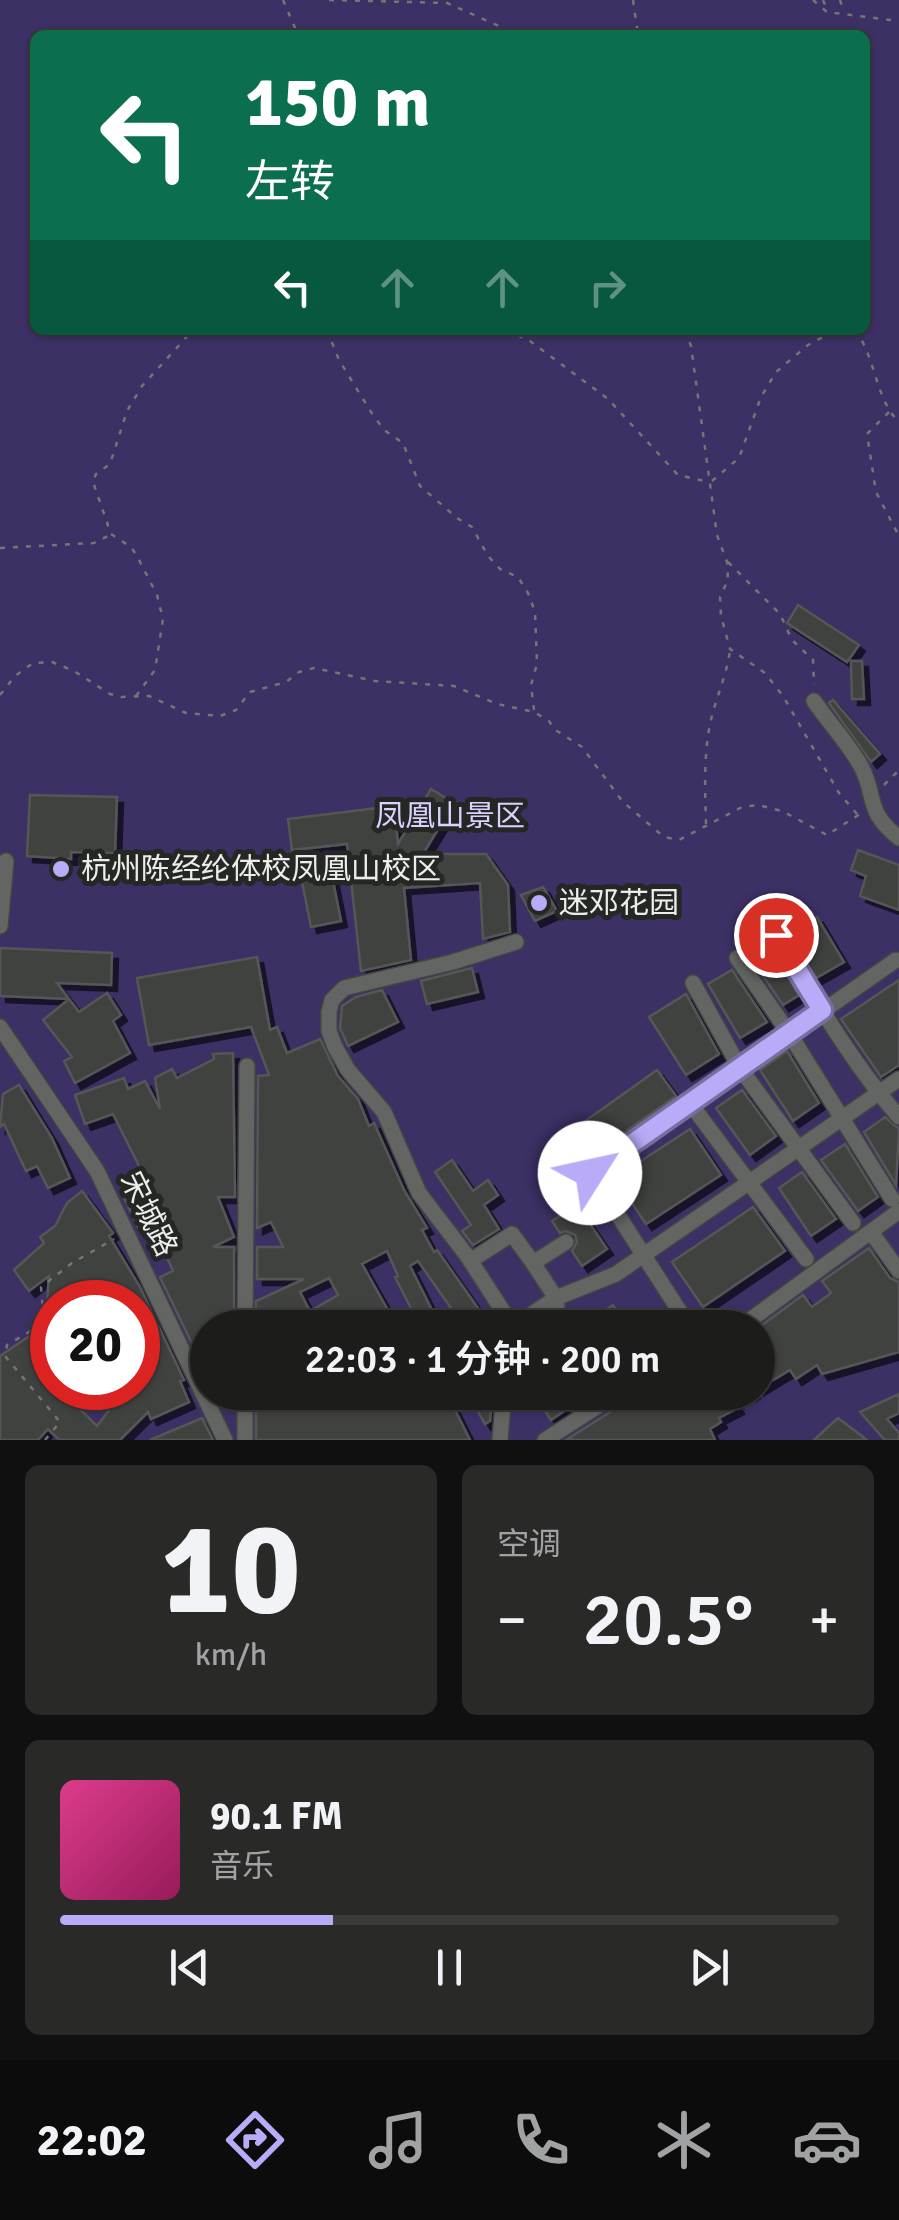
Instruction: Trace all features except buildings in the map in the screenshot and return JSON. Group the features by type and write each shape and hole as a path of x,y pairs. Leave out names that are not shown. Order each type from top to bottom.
{"street":[{"path":"814,702 863,770 870,802 884,826 899,838"},
{"path":"0,926 6,862"},
{"path":"776,935 878,1093 899,1117"},
{"path":"502,1310 419,1193 384,1112 348,1070 329,1031 329,1012 332,1000 344,988 454,962 516,942"},
{"path":"737,958 789,1033 895,1205 871,1232 764,1310"},
{"path":"678,1310 590,1173 896,960"},
{"path":"694,983 740,1068 853,1223"},
{"name":"宋城路","path":"0,1026 97,1171 225,1440"},
{"path":"245,1310 247,1066"},
{"path":"538,1310 556,1298 616,1274 899,1079"},
{"path":"690,1102 806,1258"},
{"path":"871,1232 899,1271"},
{"path":"470,1261 512,1234 556,1298 557,1310"},
{"path":"533,1263 566,1242"},
{"path":"244,1440 245,1410"},
{"path":"500,1440 502,1410"},
{"path":"545,1440 592,1410"}],"path":[{"path":"291,0 283,0 296,30"},
{"path":"329,0 447,3 507,30"},
{"path":"634,0 637,30"},
{"path":"813,0 828,12 899,21"},
{"path":"824,0 828,12"},
{"path":"840,0 845,14"},
{"path":"136,696 155,670 163,619 157,596 132,546 111,534 93,482 96,474 110,464 128,411 142,386 188,335"},
{"path":"329,335 338,360 370,412 384,430 403,443 420,486 472,527 488,556 500,569 518,577 528,593 535,612 536,664 531,684 534,712"},
{"path":"517,335 608,399 678,475 711,482"},
{"path":"687,335 717,535 727,562 728,580 720,598 720,616 730,648 726,678 712,714 706,762 706,826"},
{"path":"711,482 739,458 761,397 776,372 827,335"},
{"path":"859,335 889,412 899,422"},
{"path":"889,412 868,434 872,476 899,536"},
{"path":"0,548 94,543 111,534"},
{"path":"727,562 780,614 792,640 814,660 814,702"},
{"path":"730,648 765,673 783,696 839,793 858,816"},
{"path":"0,695 15,676 33,663 52,662 121,698 161,700 186,713 220,716 236,710 250,692 286,682 299,672 314,668 375,681 454,686 496,704 534,712 582,747 623,802 654,831 679,840 742,807 758,805 782,810 827,835 858,816 899,770"},
{"path":"45,1440 60,1422 5,1356 7,1345 44,1323 41,1287 72,1263 128,1230"}],"green space":[{"name":"凤凰山景区","path":"0,0 899,0 899,1440 0,1440"}],"place":[{"name":"杭州陈经纶体校凤凰山校区","path":"61,869"},
{"name":"迷邓花园","path":"539,903"}],"route":[{"path":"590,1173 822,1010 776,935"}]}
